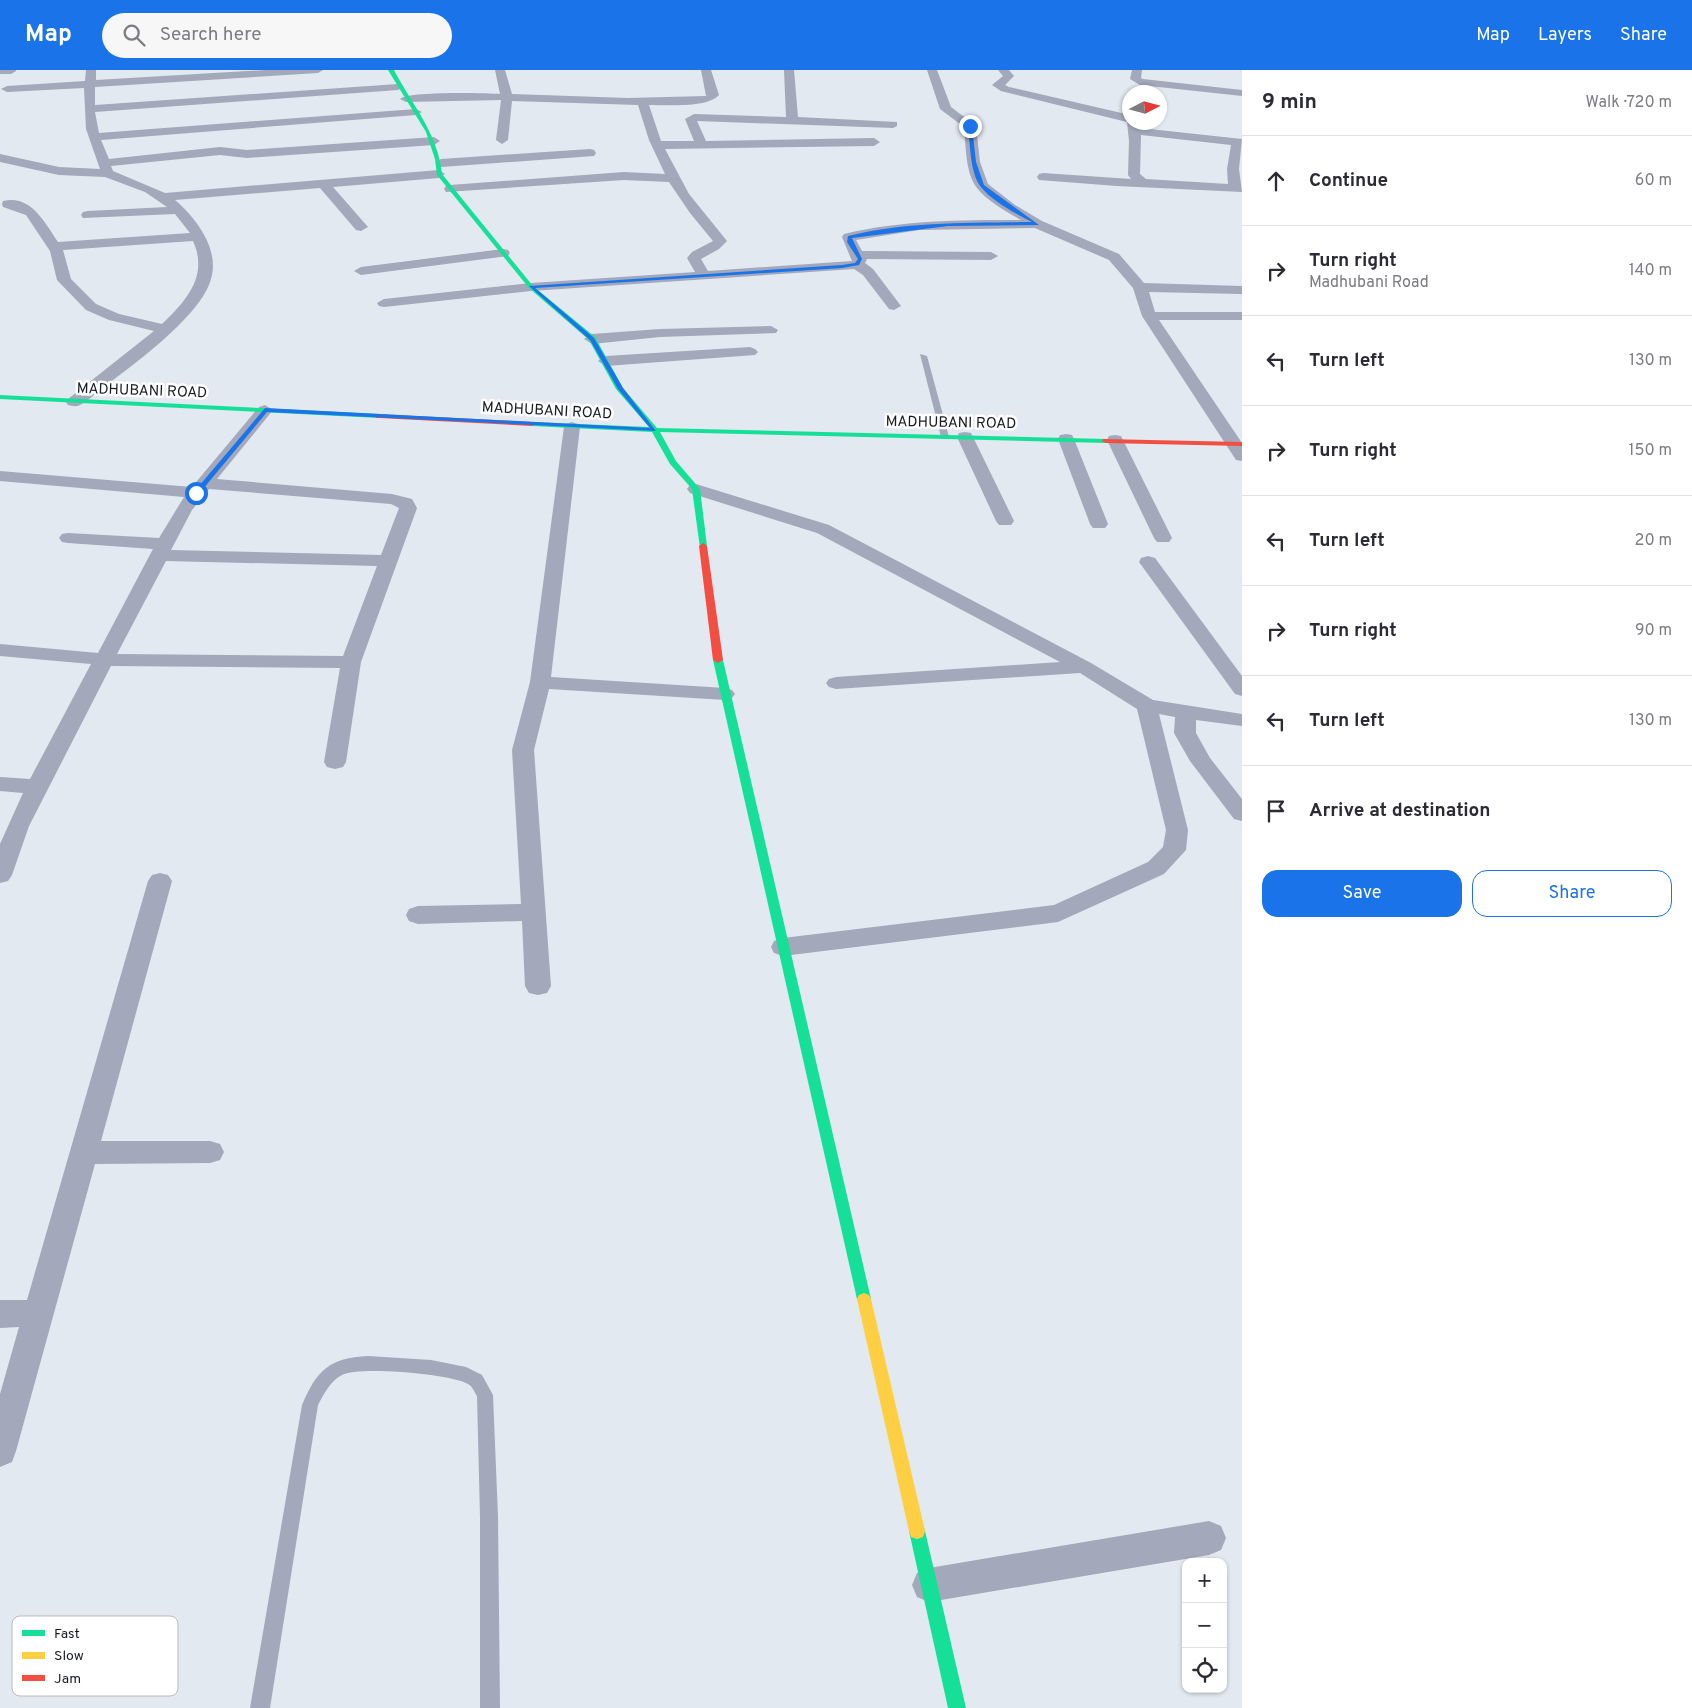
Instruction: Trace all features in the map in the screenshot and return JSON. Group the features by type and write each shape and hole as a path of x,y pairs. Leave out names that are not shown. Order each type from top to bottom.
{"street":[{"path":"7,89 90,77 318,70"},
{"path":"391,70 398,87 434,141 440,168 450,189 531,287 592,339 620,389 654,430 673,462 696,489 823,529 1084,667 1147,706 1242,720"},
{"path":"500,70 507,98 502,140"},
{"path":"406,100 507,98 642,102 710,98 713,95 706,70"},
{"path":"789,70 792,120"},
{"path":"932,70 946,109 970,126 974,162 982,186 1010,208 1037,224 1114,257 1140,287 1149,316 1240,448"},
{"path":"1003,70 1009,76 998,84 1005,89 1122,117"},
{"path":"1137,70 1135,79 1140,82 1242,93"},
{"path":"0,102 7,89 8,71"},
{"path":"74,402 135,356 185,309 204,281 206,255 198,237 179,210 163,197 106,168 94,137 88,109 90,77"},
{"path":"88,109 398,87"},
{"path":"642,102 648,126 658,144 672,178 699,220 720,241 715,248 698,254 694,258 704,276"},
{"path":"94,137 207,126 416,112"},
{"path":"701,143 691,119 694,117 893,124"},
{"path":"1135,130 1139,148 1134,175 1142,182"},
{"path":"1043,177 1067,177 1114,183 1142,182 1238,188 1233,169 1235,149 1148,130"},
{"path":"0,158 59,171 106,168 220,151 247,154 434,141"},
{"path":"658,144 874,142"},
{"path":"163,197 323,183 440,168 590,153"},
{"path":"450,189 624,176 672,178"},
{"path":"323,183 360,227"},
{"path":"8,204 22,207 31,212 60,256 64,280 91,307 114,317 164,329"},
{"path":"88,215 179,210"},
{"path":"894,306 857,260 849,237 866,233 948,225 1037,224"},
{"path":"54,246 198,237"},
{"path":"362,271 503,253"},
{"path":"384,304 531,287 704,276 857,260 992,256"},
{"path":"1140,287 1242,290"},
{"path":"1149,316 1242,316"},
{"path":"592,339 660,333 771,330"},
{"path":"606,361 750,352"},
{"name":"MADHUBANI ROAD","path":"0,397 572,427 965,438 1115,440 1240,448"},
{"path":"0,875 18,826 37,787 184,508 265,410"},
{"path":"538,986 522,750 540,682 572,427"},
{"path":"965,438 1005,521"},
{"path":"1066,439 1099,524"},
{"path":"1115,440 1163,538"},
{"path":"0,476 400,500 406,503 408,508 352,662 335,762"},
{"path":"696,489 718,660 725,694 957,1708"},
{"path":"68,538 162,550 390,561"},
{"path":"1148,562 1242,690"},
{"path":"0,650 103,659 352,662"},
{"path":"836,683 1084,667"},
{"path":"540,682 725,694"},
{"path":"783,947 950,928 1058,913 1156,868 1174,850 1177,830 1147,706"},
{"path":"1186,713 1185,733 1201,761 1242,814"},
{"path":"0,784 37,787"},
{"path":"0,1451 160,881"},
{"path":"418,915 533,912"},
{"path":"84,1153 210,1152"},
{"path":"0,1314 38,1313"},
{"path":"929,1585 1210,1538"}],"lane":[{"path":"923,356 945,437"},
{"path":"260,1708 310,1405 321,1382 342,1367 371,1363 458,1371 476,1379 485,1395 489,1517 490,1708"}],"traffic: fast":[{"path":"391,70 428,132 438,159 439,174 531,287 592,339 620,389 650,423 673,462 696,489 703,546"},
{"path":"0,397 379,416"},
{"path":"532,424 654,430 1106,441"},
{"path":"718,660 864,1299"},
{"path":"917,1531 957,1708"}],"traffic: slow":[{"path":"864,1299 917,1531"}],"traffic: jam":[{"path":"379,416 532,424"},
{"path":"1106,441 1242,444"},
{"path":"703,546 718,660"}],"route":[{"path":"196,493 265,410 654,430 620,389 592,339 531,287 842,267 857,264 860,259 849,237 866,233 948,225 1037,224 1010,208 982,186 974,162 970,126"}]}
